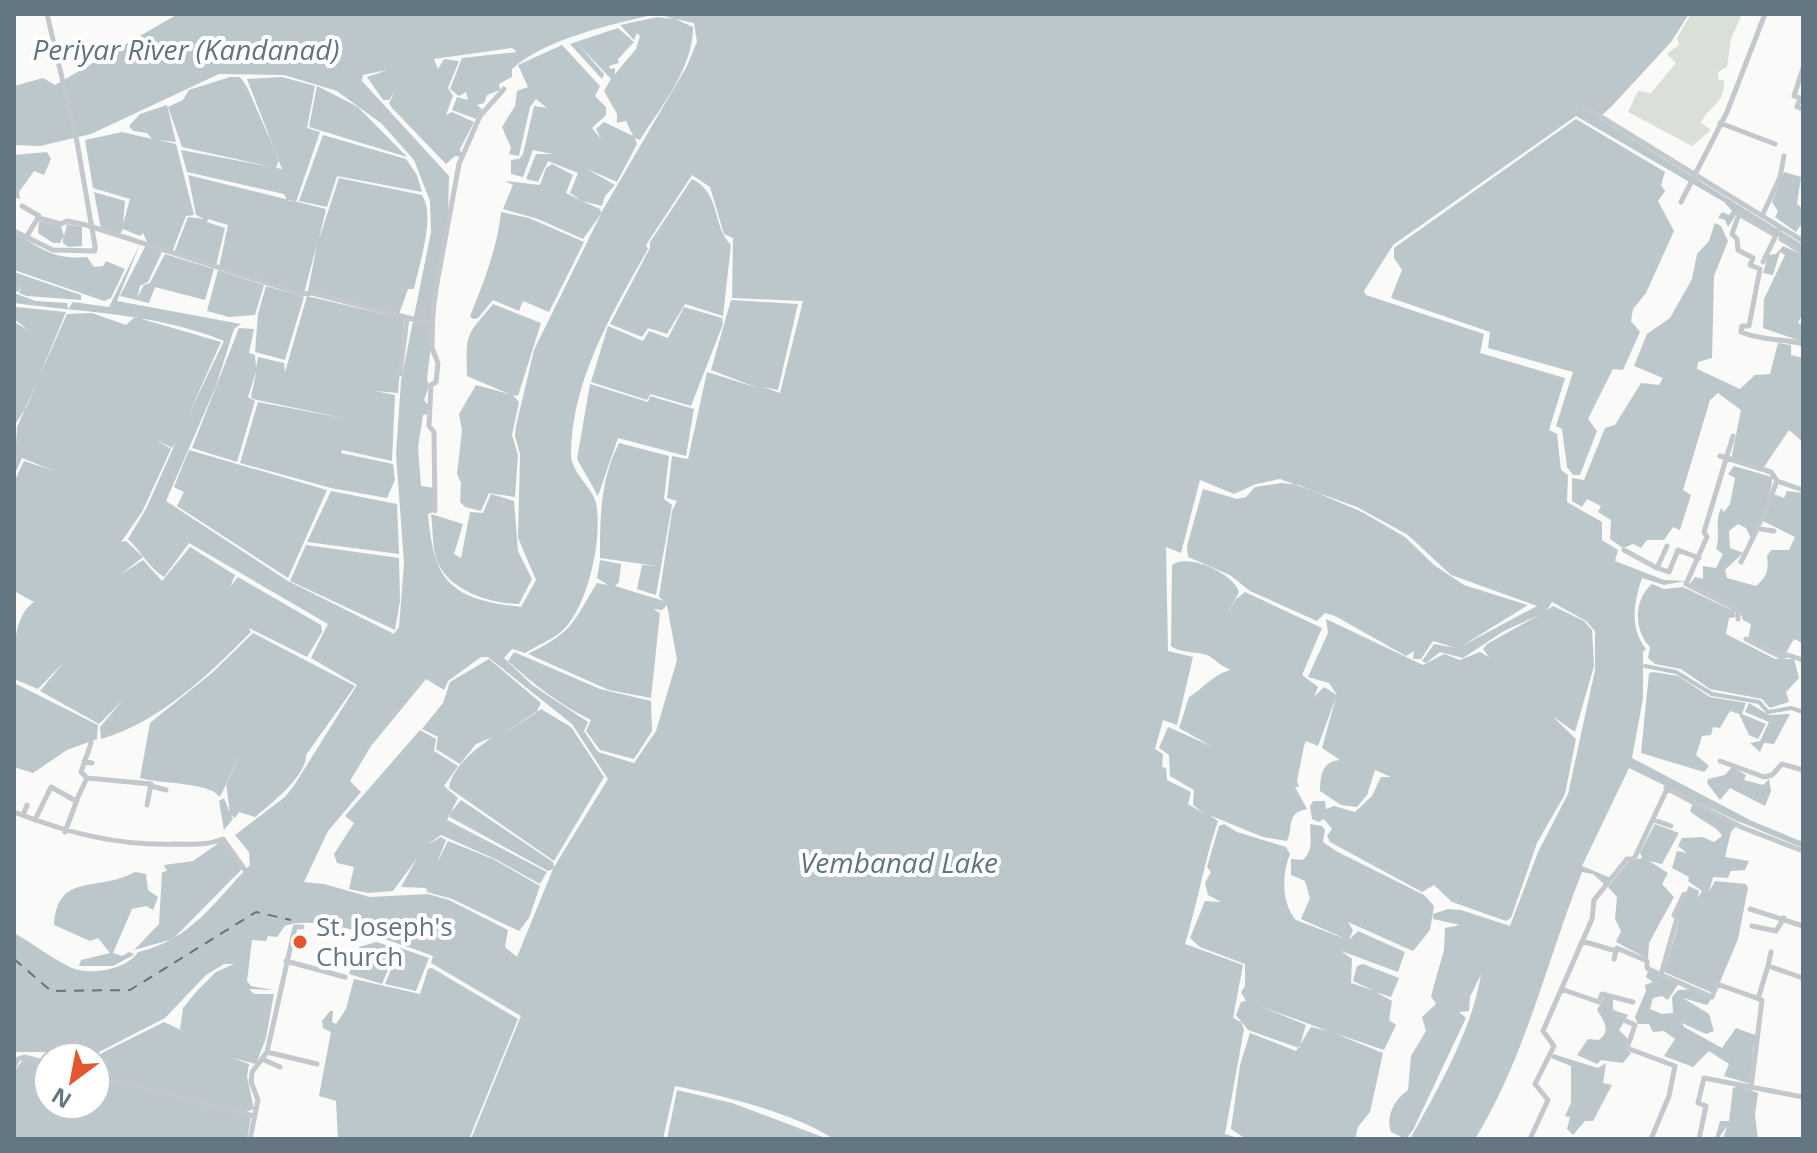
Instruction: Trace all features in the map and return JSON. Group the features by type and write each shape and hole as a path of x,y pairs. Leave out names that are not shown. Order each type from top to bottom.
{"street":[{"path":"14,231 63,252 95,251 77,142 47,14"},
{"path":"1681,202 1727,112 1765,14"},
{"path":"1803,68 1794,96 1800,98 1797,107 1803,109"},
{"path":"435,511 434,432 429,426 431,385 436,382 438,363 432,348 432,325 459,164 480,116 504,89"},
{"path":"1585,107 1803,241"},
{"path":"1719,123 1775,144"},
{"path":"1762,216 1780,177 1784,156"},
{"path":"22,206 39,218 61,224 67,221 86,225 302,294 312,293 432,325"},
{"path":"1741,332 1742,326 1749,326 1760,269 1750,265 1753,258 1738,250 1737,239 1732,234 1739,214 1803,253"},
{"path":"27,236 39,218"},
{"path":"1763,262 1778,237 1780,227"},
{"path":"400,374 407,320"},
{"path":"1733,325 1741,332 1764,341 1775,336 1803,344"},
{"path":"1733,436 1699,558 1686,584 1732,607 1738,612 1738,619"},
{"path":"1720,456 1771,472 1777,481 1803,490"},
{"path":"1741,562 1760,529 1763,512 1777,481"},
{"path":"1760,529 1774,531"},
{"path":"1657,568 1667,546"},
{"path":"1624,550 1669,572 1678,550 1699,558"},
{"path":"1746,639 1781,657 1788,655 1803,660"},
{"path":"91,743 83,757 81,774 87,778 166,790"},
{"path":"83,757 92,763"},
{"path":"1720,761 1764,777 1772,775 1782,764 1803,770"},
{"path":"65,832 87,778"},
{"path":"147,805 151,786"},
{"path":"35,820 51,787 77,800"},
{"path":"1530,1139 1548,1100 1535,1084 1554,1046 1543,1031 1592,919 1594,900 1627,859 1634,859 1654,820 1665,788 1741,827 1803,851"},
{"path":"23,815 27,805"},
{"path":"14,812 65,832 136,846 204,847 223,839 245,870"},
{"path":"1654,820 1671,826"},
{"path":"1661,975 1676,930 1677,918 1674,915 1684,894"},
{"path":"1750,909 1803,926"},
{"path":"1752,926 1776,931 1784,918"},
{"path":"250,1139 258,1100 251,1082 252,1072 267,1051 293,932 295,927 302,927"},
{"path":"1582,941 1616,951 1617,948 1647,961 1647,968 1712,997 1717,984 1762,1000 1758,1017 1762,1020 1753,1049 1751,1088"},
{"path":"1614,959 1616,951"},
{"path":"1758,999 1771,952"},
{"path":"286,961 345,977"},
{"path":"1768,966 1803,978"},
{"path":"1561,989 1599,1002 1602,994 1633,1002"},
{"path":"1626,1021 1635,1025 1627,1048 1675,1066 1669,1096 1651,1139"},
{"path":"267,1051 303,1058"},
{"path":"267,1051 317,1064"},
{"path":"14,1067 18,1059 32,1059"},
{"path":"262,1059 280,1067"},
{"path":"1699,1139 1706,1106 1698,1103 1704,1078 1720,1078 1751,1088 1803,1097"},
{"path":"112,1080 254,1116"}],"shaded area":[{"path":"1691,14 1742,14 1731,39 1727,67 1718,72 1718,79 1724,81 1722,95 1701,123 1711,130 1692,146 1628,112 1638,91 1651,93 1676,63 1667,54 1679,45 1677,38"}],"water":[{"name":"Vembanad Lake","path":"178,14 657,14 1689,14 1671,42 1602,115 1585,105 1582,108 1803,245 1803,252 1741,213 1737,213 1728,227 1725,220 1718,218 1722,212 1729,215 1732,211 1724,202 1576,116 1393,245 1364,291 1366,295 1484,334 1480,353 1565,378 1549,430 1557,434 1561,470 1568,475 1567,502 1602,522 1602,540 1618,550 1615,561 1664,580 1686,581 1664,585 1642,578 1639,587 1635,624 1646,649 1643,652 1643,698 1632,758 1752,821 1803,842 1803,848 1735,820 1629,768 1582,866 1611,878 1604,884 1593,874 1582,872 1522,1042 1493,1108 1475,1139 1410,1139 1462,1037 1481,974 1470,997 1469,1011 1459,1012 1466,1018 1413,1130 1406,1139 1391,1132 1391,1113 1396,1102 1408,1090 1411,1056 1426,1031 1422,1017 1436,1004 1431,996 1444,950 1445,928 1460,925 1433,919 1433,914 1448,909 1461,910 1510,926 1538,852 1568,794 1595,670 1595,631 1586,621 1552,602 1547,610 1553,606 1584,621 1592,630 1594,666 1575,732 1552,716 1576,739 1565,794 1537,843 1511,918 1506,921 1452,902 1434,885 1422,892 1330,842 1327,836 1332,829 1324,819 1319,822 1312,819 1310,806 1313,801 1325,801 1326,809 1334,806 1355,812 1372,796 1381,777 1391,777 1375,770 1367,795 1357,807 1341,805 1320,791 1326,766 1340,760 1322,748 1336,697 1318,746 1306,741 1304,746 1297,781 1299,787 1295,787 1307,809 1293,817 1287,841 1263,837 1209,815 1218,821 1185,944 1243,965 1233,1018 1241,1022 1244,1029 1225,1134 1242,1139 834,1139 778,1113 675,1086 663,1139 471,1139 521,1016 431,963 433,956 359,932 318,924 285,926 277,937 268,936 266,941 252,940 247,981 251,986 273,990 249,989 254,994 274,994 266,1038 256,1064 233,1058 249,1064 247,1077 254,1109 246,1112 112,1079 112,1048 164,1022 185,1032 180,1029 183,1008 216,972 234,964 224,964 206,975 165,1018 112,1045 112,1041 32,1041 32,1052 14,1052 14,933 68,966 96,971 125,963 138,952 173,939 187,929 250,865 249,852 235,835 285,797 357,685 311,658 328,624 189,543 164,577 128,539 146,509 176,442 172,448 155,439 171,449 142,512 121,542 126,541 143,557 120,575 143,560 162,581 190,547 235,575 230,587 238,577 321,625 322,632 307,657 249,628 251,632 182,695 143,721 101,739 100,727 122,701 99,724 40,691 64,662 38,689 14,679 18,627 34,602 14,591 14,482 24,461 54,471 22,458 14,476 17,427 67,314 92,313 126,325 134,317 14,303 14,293 36,301 67,303 68,309 73,302 109,307 140,244 117,301 241,324 234,329 216,386 166,501 288,581 394,634 399,627 404,563 396,454 401,381 431,232 430,201 414,160 382,124 337,91 284,75 219,74 91,134 40,146 14,145 14,86 43,78 55,85","holes":["657,14 674,19 657,17 620,25 634,40 637,33 640,36 636,49 615,74 615,68 610,69 609,66 619,63 618,59 634,42 618,28 570,44 602,79 604,74 577,43 611,79 604,91 617,114 617,123 626,121 633,136 604,122 596,129 601,139 592,128 606,115 606,107 595,96 600,86 562,45 518,65 528,87 517,91 515,106 502,127 511,148 509,154 519,156 530,107 536,99 547,108 534,106 523,154 519,159 511,160 511,174 523,177 533,150 552,154 536,154 526,179 538,182 548,161 578,173 570,193 582,201 566,193 573,175 552,164 546,168 540,185 505,181 513,185 503,209 538,219 583,239 601,214 534,350 516,426 515,436 520,454 518,538 536,580 521,607 477,599 450,583 435,556 428,514 433,512 435,488 421,486 418,447 423,415 428,414 429,406 424,400 429,386 427,378 448,216 449,176 362,81 363,75 387,70 367,77 383,100 389,100 395,91 389,103 392,108 446,164 455,156 462,157 460,149 474,122 452,112 446,115 453,96 448,88 459,61 444,59 438,69 434,59 512,48 517,52 462,58 450,89 459,96 466,92 468,100 457,97 452,110 476,119 482,109 477,105 484,103 487,95 500,90 499,84 512,77 512,69 526,58 542,49 579,34","675,19 694,23 697,42 687,66 601,213 600,209 582,201 602,206 605,196 615,185 587,169 617,182 637,144 635,138 640,140 688,58 693,27","692,175 710,187 724,234 733,238 732,298 803,301 780,393 763,387 778,390 798,304 731,300 711,370 758,388 707,372 688,459 672,456 667,498 677,501 672,511 659,597 664,601 615,586 619,582 621,564 600,560 597,578 608,585 597,583 564,632 528,654 609,690 651,698 660,613 653,609 662,610 667,605 677,660 656,731 634,763 598,752 584,731 588,722 532,685 504,658 512,649 525,653 562,631 586,589 595,553 598,518 594,497 572,461 573,427 578,400 596,348 648,249 646,245","139,318 224,341 188,416 221,342","1280,479 1295,485 1282,483 1255,487 1246,497 1237,499 1203,489 1187,546 1188,557 1230,575 1250,591 1317,621 1325,613 1335,616 1406,656 1414,651 1413,659 1421,659 1433,641 1456,648 1434,644 1422,661 1426,663 1440,652 1463,658 1504,631 1539,615 1487,644 1483,649 1489,657 1480,652 1460,660 1444,654 1423,665 1326,619 1328,633 1308,677 1329,683 1337,695 1324,687 1314,697 1318,687 1302,675 1322,628 1245,592 1236,599 1225,619 1239,592 1235,585 1219,572 1199,563 1188,561 1172,565 1171,646 1205,654 1231,670 1215,677 1189,697 1179,728 1211,746 1168,727 1159,748 1169,755 1170,776 1194,790 1193,805 1203,813 1188,804 1191,792 1167,780 1166,768 1162,767 1163,754 1155,749 1163,720 1177,725 1193,657 1168,651 1166,547 1181,553 1200,480 1234,494 1256,484","1313,491 1357,507 1408,535 1451,575 1537,606 1462,646 1528,605 1464,585 1434,565 1405,537 1362,512","481,657 488,657 572,724 608,779 554,867 553,862 461,800 448,816 548,871 553,869 517,957 505,947 508,930 449,900 428,894 370,897 324,884 304,882 328,831 361,792 350,781 371,746 426,679 444,690 448,681"]},
{"path":"230,77 240,77 247,87 279,160 276,168 182,147 168,107 183,100 189,90"},
{"path":"282,77 315,86 307,128 320,132 296,202 287,200 284,194 187,172 181,150 282,169 247,79"},
{"path":"317,86 358,107 407,157 309,127"},
{"path":"167,105 176,142 159,140 176,144 194,215 186,216 172,252 147,242 143,233 140,236 123,229 120,234 101,229 94,192 125,201 123,224 130,199 93,188 85,140 122,132 152,139 147,133 133,131 129,126 140,114"},
{"path":"1576,119 1665,172 1661,185 1665,191 1658,201 1674,231 1646,293 1633,309 1631,321 1640,332 1623,370 1613,369 1588,419 1597,431 1580,475 1573,475 1567,467 1562,429 1556,426 1573,372 1488,348 1490,332 1391,298 1402,270 1394,258 1394,248"},
{"path":"323,135 406,159 417,175 422,192 337,176 327,207 299,201"},
{"path":"47,152 51,159 44,175 34,171 19,192 20,199 16,198 14,155"},
{"path":"1784,172 1801,177 1797,204 1803,209 1803,222 1796,232 1775,217 1778,211 1772,202"},
{"path":"188,175 326,209 319,239 339,178 422,195 426,204 427,228 414,289 408,289 399,314 308,291 317,244 304,293 219,267 228,225 208,219 207,222 225,228 216,266 174,253 188,217 204,219 196,215"},
{"path":"692,179 708,193 721,229 731,245 723,316 685,304 667,334 648,328 642,337 610,324 650,248 650,242"},
{"path":"501,212 529,218 584,242 549,312 523,301 519,311 493,300 478,318 470,316 485,278"},
{"path":"39,221 61,226 64,236 67,224 82,227 82,246 68,247 63,243 63,237 60,243 53,243 38,233"},
{"path":"1715,223 1721,226 1728,241 1714,276 1712,358 1698,362 1697,369 1740,389 1755,375 1770,374 1778,343 1791,345 1791,355 1803,358 1803,442 1789,430 1764,467 1731,460 1741,410 1718,393 1710,400 1683,490 1691,495 1680,530 1673,527 1664,540 1647,540 1641,548 1633,544 1623,548 1610,539 1611,520 1598,512 1601,506 1587,499 1582,507 1572,501 1572,478 1584,480 1605,428 1615,425 1641,383 1659,385 1663,378 1634,366 1647,334 1670,318 1692,279 1697,254 1709,241"},
{"path":"14,233 56,255 87,257 94,267 103,266 106,261 125,269 111,298 104,301 14,270"},
{"path":"146,245 162,252 148,282 140,286 137,298 144,285 150,283 165,254 214,269 205,300 155,287 149,303 120,296"},
{"path":"1783,246 1803,255 1803,313 1798,323 1803,325 1803,342 1763,328 1764,299 1785,255 1780,252 1773,275 1763,273 1768,255 1776,254"},
{"path":"218,270 264,285 255,315 229,317 207,311"},
{"path":"14,272 81,295 81,300 27,296 19,293 21,286 18,292 14,291"},
{"path":"266,286 304,297 285,360 255,352 258,314"},
{"path":"307,296 404,319 398,393 375,391 395,395 392,461 342,450 341,453 393,464 395,480 387,498 331,488 240,463 258,402 348,419 253,399 257,369 248,397 255,401 237,462 192,448 239,328 254,329 249,353 255,355 256,368 258,357 284,363 285,372"},
{"path":"493,304 541,323 518,396 513,395 519,402 512,435 518,455 515,497 489,493 481,511 465,507 460,502 461,483 457,474 462,430 459,414 476,385 509,394 467,376 470,336"},
{"path":"16,307 66,312 27,406 14,426 14,322 28,330 14,319"},
{"path":"684,307 722,318 723,324 691,406 650,394 647,400 591,382 608,326 643,341 649,331 668,338"},
{"path":"590,384 648,402 650,396 694,409 686,456 618,438 598,496 577,459"},
{"path":"619,443 669,456 664,499 672,505 656,595 637,589 642,565 657,566 600,558 605,485"},
{"path":"189,450 327,490 288,578 177,506 184,492 174,487"},
{"path":"1734,466 1772,477 1772,484 1757,534 1751,538 1746,528 1738,524 1729,531 1730,548 1743,553 1725,570 1727,578 1756,586 1765,576 1767,556 1771,550 1789,550 1795,537 1763,521 1774,494 1784,498 1787,491 1803,493 1803,643 1794,639 1784,656 1748,639 1751,624 1743,620 1740,612 1689,585 1695,577 1703,579 1703,566 1716,568 1723,554 1716,549 1718,519 1721,508 1724,512 1730,504 1735,478 1728,474"},
{"path":"331,491 397,504 399,554 307,542"},
{"path":"491,494 514,501 518,551 532,579 519,604 470,593 449,578 436,558 431,514 463,524 454,554 461,558 470,512 483,513"},
{"path":"306,545 399,558 400,601 395,630 290,581"},
{"path":"1652,584 1664,589 1683,587 1734,611 1736,617 1729,618 1726,634 1775,659 1794,659 1799,678 1786,692 1789,702 1770,708 1762,699 1710,689 1681,669 1655,664 1648,658 1650,647 1641,633 1638,616 1641,598"},
{"path":"253,633 355,686 306,755 301,771 287,789 255,817 239,812 235,818 231,815 233,819 224,830 219,801 224,798 230,813 226,784 220,797 195,786 140,778 150,723 213,672"},
{"path":"514,652 600,689 651,701 652,731 634,759 600,750 586,731 591,720 558,701 517,670 508,661"},
{"path":"489,659 541,703 537,712 541,709 571,727 604,777 554,861 449,788 460,765 493,737 476,744 460,764 436,749 438,737 422,729 443,703 450,682"},
{"path":"1649,673 1678,676 1710,697 1746,703 1742,714 1766,724 1758,739 1749,735 1739,714 1730,711 1720,728 1713,727 1711,735 1702,736 1696,755 1709,766 1704,772 1641,753"},
{"path":"14,683 98,725 97,739 67,750 33,773 14,767"},
{"path":"1749,703 1769,715 1790,714 1774,744 1764,743 1760,752 1750,743 1760,741 1769,722 1745,712"},
{"path":"420,730 436,739 434,751 458,766 444,786 458,798 447,820 547,872 540,884 495,859 441,835 427,845 441,837 446,840 437,863 448,841 493,859 540,886 529,918 519,931 452,899 427,892 426,888 401,887 417,858 393,891 368,893 349,889 354,867 337,863 334,854 354,823 345,816"},
{"path":"1732,767 1746,775 1744,780 1763,785 1769,779 1771,791 1765,806 1730,788 1720,800 1707,783 1708,779 1725,775"},
{"path":"1693,803 1737,825 1731,832 1725,857 1749,861 1745,870 1731,871 1728,878 1713,877 1709,892 1715,881 1746,884 1748,888 1738,939 1715,994 1664,972 1679,920 1676,915 1689,886 1699,891 1698,898 1702,891 1688,881 1689,877 1672,868 1677,851 1687,853 1678,846 1682,838 1703,837 1714,842 1722,836 1690,811"},
{"path":"1224,824 1237,832 1286,847 1290,854 1285,870 1285,897 1296,920 1348,940 1301,919 1310,898 1305,881 1291,875 1291,859 1303,860 1309,852 1310,824 1322,826 1325,830 1323,842 1336,851 1424,895 1434,906 1430,930 1413,951 1348,922 1353,930 1349,940 1358,931 1405,952 1398,972 1341,951 1352,959 1351,983 1375,991 1353,981 1357,966 1363,964 1399,978 1391,997 1376,992 1392,1001 1389,1020 1396,1025 1384,1050 1334,1033 1383,1053 1370,1112 1358,1127 1355,1139 1246,1139 1231,1129 1240,1065 1250,1033 1296,1051 1298,1048 1248,1030 1236,1015 1241,1002 1246,1001 1241,992 1245,986 1245,964 1200,947 1190,938 1205,901 1221,902 1208,895 1205,883 1211,872 1207,867 1219,826","holes":["1260,1006 1328,1031 1311,1027 1300,1044 1306,1025"]},
{"path":"1655,824 1679,833 1662,864 1649,861 1668,873 1662,884 1674,897 1649,943 1648,959 1616,942 1621,931 1615,919 1617,897 1608,887 1629,861 1642,858 1640,852"},
{"path":"223,840 242,869 173,939 134,950 159,924 162,872 167,871 164,865 193,861"},
{"path":"135,872 146,874 148,890 158,897 153,910 146,906 132,909 113,953 122,956 129,952 134,954 113,966 79,966 81,960 110,953 98,938 90,941 54,925 63,897 82,886"},
{"path":"376,942 397,948 382,984 349,974 359,947"},
{"path":"400,948 429,958 416,991 385,984"},
{"path":"432,968 518,1019 469,1139 338,1139 336,1101 319,1096 331,1032 323,1028 322,1021 333,1011 332,1022 336,1024 346,1009 354,979 420,994 428,969"},
{"path":"1648,971 1679,983 1668,1000 1662,996 1653,998 1650,1009 1662,1014 1673,1013 1672,997 1678,990 1692,989 1713,997 1707,1005 1683,998 1709,1014 1714,1031 1706,1034 1682,1023 1684,1027 1722,1048 1736,1028 1758,1036 1753,1048 1751,1084 1724,1076 1729,1064 1709,1051 1693,1067 1664,1056 1675,1039 1664,1031 1653,1032 1649,1024 1638,1024 1635,1017 1646,991 1645,985 1653,982 1646,977"},
{"path":"1605,996 1613,999 1613,1010 1628,1015 1619,1030 1628,1039 1625,1049 1631,1053 1623,1063 1601,1060 1597,1064 1577,1055 1588,1039 1599,1040 1605,1032 1597,1010"},
{"path":"1553,1054 1598,1068 1606,1063 1603,1083 1612,1085 1593,1121 1585,1121 1573,1135 1567,1129 1570,1117 1565,1116 1571,1103 1571,1066 1551,1058"},
{"path":"24,1058 32,1060 32,1121 112,1121 112,1082 251,1116 247,1139 14,1139 14,1072"},
{"path":"1739,1086 1758,1093 1755,1115 1758,1139 1723,1139 1727,1126 1715,1139 1720,1121 1729,1121 1733,1088"},
{"path":"677,1090 732,1103 828,1139 667,1139"}],"waterway":[{"path":"1645,666 1676,672 1712,694 1759,702 1768,712 1791,708 1803,712"}],"ferry route":[{"path":"14,959 51,991 130,990 256,912 291,920"}],"place":[{"name":"St. Joseph's Church","path":"300,942"}],"water label":[{"name":"Periyar River (Kandanad)","path":"186,50"}]}
